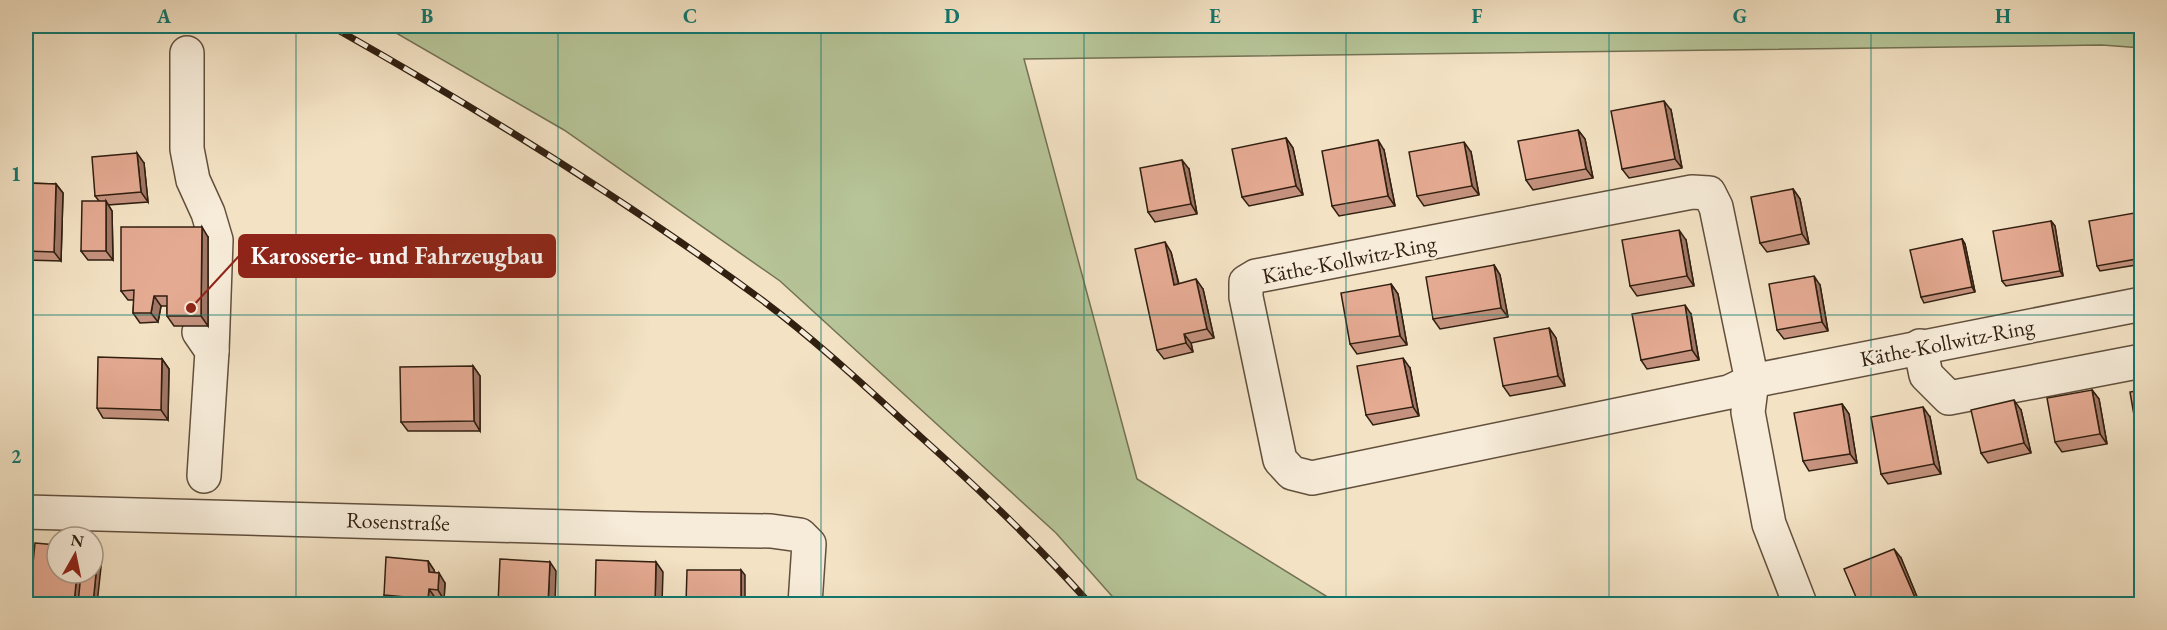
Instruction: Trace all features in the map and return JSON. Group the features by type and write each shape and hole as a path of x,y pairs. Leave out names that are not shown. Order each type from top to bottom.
{"street":[{"path":"187,53 187,149 193,180 208,213 216,240 203,338 204,476"},
{"name":"Käthe-Kollwitz-Ring","path":"1752,381 1716,207 1709,193 1692,192 1267,273 1246,282 1246,297 1280,460 1292,473 1312,478 1729,393 1752,381 2142,304"},
{"path":"1920,346 1926,375 1949,398 2142,361"},
{"path":"1752,381 1748,412 1769,524 1800,604"},
{"name":"Rosenstraße","path":"26,512 771,531 800,535 809,544 806,604"}],"green space":[{"path":"384,26 2141,26 2142,48 2102,45 1024,59 1137,479 1339,604 1119,604 1056,533 780,281 564,130"}],"building":[{"path":"1664,101 1675,159 1622,169 1611,111"},
{"path":"1578,130 1586,169 1526,180 1518,141"},
{"path":"1286,138 1296,186 1242,197 1232,149"},
{"path":"1378,140 1388,196 1332,206 1322,151"},
{"path":"1464,142 1472,186 1417,196 1409,152"},
{"path":"137,153 141,192 95,196 92,157"},
{"path":"1182,160 1191,204 1148,212 1140,168"},
{"path":"26,183 56,184 54,252 26,251"},
{"path":"1793,189 1802,234 1760,243 1751,197"},
{"path":"82,201 106,201 106,251 81,251"},
{"path":"2140,212 2142,258 2097,266 2089,221"},
{"path":"2051,221 2060,271 2002,281 1993,231"},
{"path":"121,227 202,227 201,316 167,316 167,296 154,296 151,313 133,313 134,290 121,291"},
{"path":"1679,230 1687,276 1630,286 1622,240"},
{"path":"1962,239 1972,287 1921,297 1910,250"},
{"path":"1165,242 1174,285 1196,279 1207,329 1184,334 1186,343 1157,350 1135,249"},
{"path":"1494,265 1501,308 1433,319 1426,277"},
{"path":"1814,276 1822,322 1777,330 1769,284"},
{"path":"1391,284 1400,336 1350,344 1341,293"},
{"path":"1685,305 1692,350 1641,360 1632,314"},
{"path":"1549,328 1558,376 1503,386 1494,338"},
{"path":"98,357 162,359 161,410 97,408"},
{"path":"1403,358 1413,407 1366,415 1357,366"},
{"path":"473,366 474,421 401,422 400,367"},
{"path":"2092,390 2100,434 2055,442 2047,398"},
{"path":"2142,390 2142,444 2139,444 2130,392"},
{"path":"2014,400 2024,443 1981,453 1971,410"},
{"path":"1842,404 1850,454 1803,461 1794,413"},
{"path":"1923,407 1934,464 1881,474 1871,417"},
{"path":"35,543 45,544 45,585 76,585 74,604 29,604"},
{"path":"1894,549 1916,600 1906,604 1859,604 1844,569"},
{"path":"386,557 428,561 429,572 439,573 438,590 429,589 428,599 384,595"},
{"path":"500,559 550,562 548,604 498,604"},
{"path":"596,560 656,562 655,604 595,604"},
{"path":"687,570 741,570 741,604 686,604"},
{"path":"80,585 95,585 93,604 78,604"}],"railway":[{"path":"331,26 441,90 605,191 762,300 844,367 966,478 1030,540 1090,604"}],"place":[{"name":"Karosserie- und Fahrzeugbau","path":"191,308"}]}
